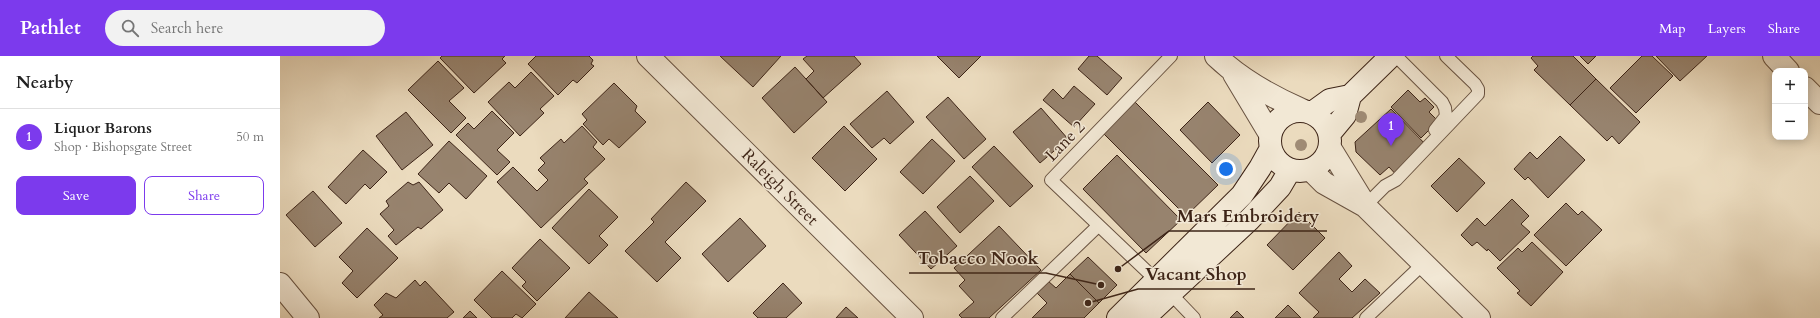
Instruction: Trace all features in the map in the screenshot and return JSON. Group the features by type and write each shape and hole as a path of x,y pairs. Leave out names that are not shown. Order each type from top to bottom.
{"street":[{"name":"Raleigh Street","path":"648,56 912,318"},
{"path":"1216,56 1232,72 1273,97 1319,117 1325,124 1330,141 1365,206"},
{"path":"1118,318 1163,287 1249,220 1280,187 1300,170 1322,161 1330,141 1345,114 1350,96 1391,56"},
{"path":"1774,56 1785,68"},
{"path":"1232,72 1270,142 1276,161 1300,170 1365,206 1479,318"},
{"path":"1808,91 1820,103"},
{"path":"1144,318 1163,287 1242,195 1260,168 1276,121 1287,113 1307,112 1330,100 1350,96"},
{"path":"280,284 308,318"}],"lane":[{"name":"Lane 2","path":"1171,56 1051,180 1194,318"},
{"path":"1385,186 1391,174 1443,121 1446,116 1445,108 1442,102 1396,56"},
{"path":"1365,206 1385,186 1396,180 1478,94 1478,89 1474,84 1446,56"},
{"path":"1002,318 1098,226"},
{"path":"1366,318 1424,263"}],"building":[{"path":"442,56 505,56 502,59 506,63 474,93 440,58"},
{"path":"536,56 589,56 593,60 591,64 594,66 577,83 573,80 558,95 528,64"},
{"path":"720,56 781,56 753,87"},
{"path":"807,56 854,56 861,64 823,98 806,79 814,71 803,59"},
{"path":"937,56 981,56 959,78"},
{"path":"1089,56 1097,56 1122,78 1107,95 1078,69"},
{"path":"1533,56 1573,56 1596,79 1570,105 1534,70 1538,66 1531,58"},
{"path":"1580,56 1596,56 1588,64"},
{"path":"1642,56 1652,56 1673,76 1636,113 1610,88"},
{"path":"1656,56 1707,56 1680,81"},
{"path":"438,61 464,88 449,101 466,118 451,133 408,90"},
{"path":"795,67 827,102 794,133 762,98"},
{"path":"531,72 554,96 540,109 544,113 520,136 488,102 509,82 515,88"},
{"path":"1596,79 1640,122 1619,144 1612,136 1607,141 1570,105"},
{"path":"614,83 637,106 635,111 646,122 619,148 609,139 603,145 583,124 587,120 582,114"},
{"path":"1074,86 1095,104 1074,127 1043,100 1053,89 1063,99"},
{"path":"1408,90 1420,102 1425,98 1434,107 1429,112 1438,121 1421,138 1391,107"},
{"path":"887,91 914,122 890,144 884,138 872,148 850,124"},
{"path":"948,97 986,139 964,159 926,117"},
{"path":"1135,102 1218,185 1186,216 1103,133"},
{"path":"1208,102 1240,135 1212,163 1180,130"},
{"path":"1041,108 1068,139 1040,163 1013,132"},
{"path":"1391,109 1431,150 1400,179 1389,167 1380,175 1356,152 1355,142"},
{"path":"492,111 514,133 497,150 510,162 497,175 456,135 468,123 474,129"},
{"path":"406,112 433,145 402,170 376,136"},
{"path":"582,126 597,142 593,147 605,159 584,179 588,183 541,228 497,182 513,167 537,191 548,180 538,170 545,163 540,158 561,139 564,143"},
{"path":"844,126 877,159 845,191 812,158"},
{"path":"1560,136 1585,160 1548,198 1528,177 1525,180 1514,169 1530,152 1537,159"},
{"path":"932,139 955,161 923,194 900,172"},
{"path":"449,141 487,176 466,199 449,183 439,193 418,174"},
{"path":"994,146 1033,186 1010,207 972,167"},
{"path":"363,150 387,172 370,189 365,184 346,204 328,187"},
{"path":"1117,155 1181,220 1146,253 1083,189"},
{"path":"1459,158 1485,183 1457,212 1431,186"},
{"path":"970,176 994,201 960,233 937,207"},
{"path":"408,182 413,185 419,182 443,210 421,229 418,227 396,245 388,236 394,230 380,214 389,206 386,201"},
{"path":"686,182 706,201 665,242 681,258 657,282 625,251 654,222 651,219"},
{"path":"589,189 618,217 599,236 608,245 589,264 552,228"},
{"path":"313,191 342,223 315,247 286,215"},
{"path":"1512,199 1529,216 1521,224 1530,232 1500,261 1488,249 1487,251 1477,242 1472,246 1461,235 1477,218 1485,226"},
{"path":"1566,203 1578,215 1582,211 1602,230 1566,266 1534,235"},
{"path":"925,211 957,246 931,269 899,235"},
{"path":"1299,212 1325,238 1293,270 1267,245"},
{"path":"740,218 766,246 728,282 702,254"},
{"path":"999,226 1041,270 989,318 962,318 959,315 974,302 959,286 965,280 954,268"},
{"path":"367,228 398,258 357,298 342,283 353,271 339,257"},
{"path":"540,239 570,268 537,301 522,286 526,282 512,268"},
{"path":"1532,242 1563,272 1531,306 1517,293 1520,291 1497,268 1518,248 1522,252"},
{"path":"1339,252 1352,266 1339,279 1352,292 1365,279 1380,293 1352,318 1313,318 1319,312 1299,293"},
{"path":"1088,257 1117,285 1099,303 1070,274"},
{"path":"502,271 536,304 522,318 516,314 512,318 492,318 474,300"},
{"path":"1070,274 1099,303 1084,318 1032,318 1047,303 1036,292 1048,281 1056,288"},
{"path":"415,280 420,286 425,281 454,312 447,318 379,318 383,315 374,305 386,293 396,298"},
{"path":"783,283 802,303 786,318 758,318 753,313"},
{"path":"589,292 618,318 565,318"},
{"path":"1288,305 1301,318 1275,318"},
{"path":"846,307 858,318 836,318"},
{"path":"470,311 477,318 463,318"},
{"path":"1237,311 1244,318 1230,318"}],"place":[{"name":"Liquor Barons","path":"1391,146"},
{"name":"Mars Embroidery","path":"1118,269"},
{"name":"Tobacco Nook","path":"1101,285"},
{"name":"Vacant Shop","path":"1088,303"}]}
